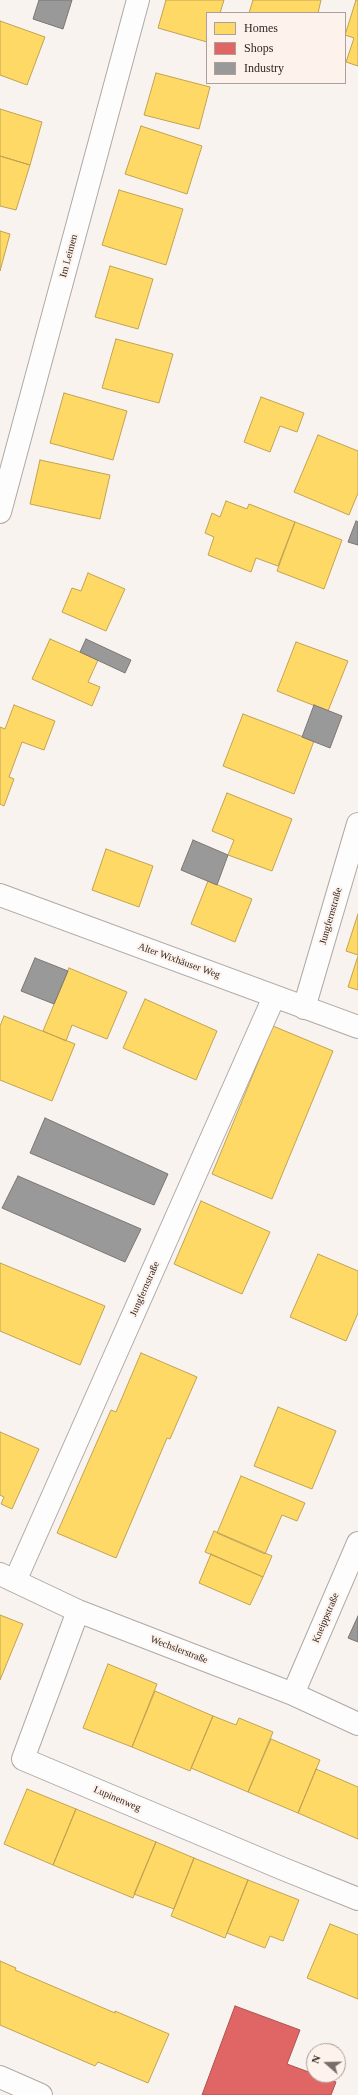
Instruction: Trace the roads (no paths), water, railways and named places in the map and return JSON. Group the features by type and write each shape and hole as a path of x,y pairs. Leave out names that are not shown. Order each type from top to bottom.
{"street":[{"name":"Im Leimen","path":"0,512 138,0"},
{"name":"Jungfernstraße","path":"304,1008 357,829"},
{"name":"Alter Wixhäuser Weg","path":"0,895 358,1027"},
{"name":"Jungfernstraße","path":"8,1578 274,997"},
{"name":"Kneippstraße","path":"293,1694 358,1542"},
{"name":"Wechslerstraße","path":"8,1578 78,1611 293,1694 358,1724"},
{"name":"Lupinenweg","path":"78,1611 22,1758 281,1868 358,1898"},
{"path":"0,2077 41,2095"}]}
